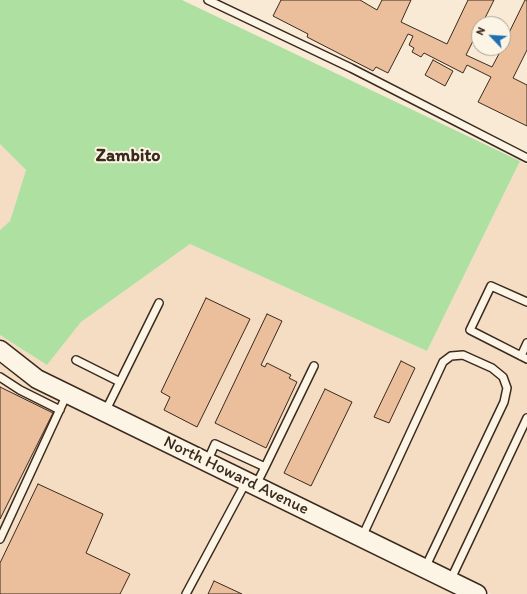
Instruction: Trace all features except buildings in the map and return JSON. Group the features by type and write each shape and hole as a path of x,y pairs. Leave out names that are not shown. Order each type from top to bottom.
{"street":[{"name":"North Howard Avenue","path":"0,350 64,402 105,412 477,594"}],"lane":[{"path":"208,0 352,68 527,158"},
{"path":"527,302 491,286 470,330 524,357 527,343"},
{"path":"105,412 159,303"},
{"path":"361,538 443,362 451,356 463,355 492,368 504,377 508,388 504,402 425,569"},
{"path":"76,360 120,382"},
{"path":"186,594 251,484 265,467 314,366"},
{"path":"0,377 20,390 64,402 0,539"},
{"path":"450,581 527,418"},
{"path":"206,462 215,444 265,467"}],"shaded area":[{"path":"0,144 26,170 10,221 0,230"},
{"path":"520,161 527,165 527,594 492,594 41,373 0,342 0,335 47,365 81,322 190,244 427,351"},
{"path":"0,359 462,594 0,594"}],"green space":[{"path":"0,0 182,0 520,161 427,351 190,244 81,322 47,365 0,335 0,230 10,221 26,170 0,144"}],"district":[{"name":"Zambito","path":"128,156"}]}
